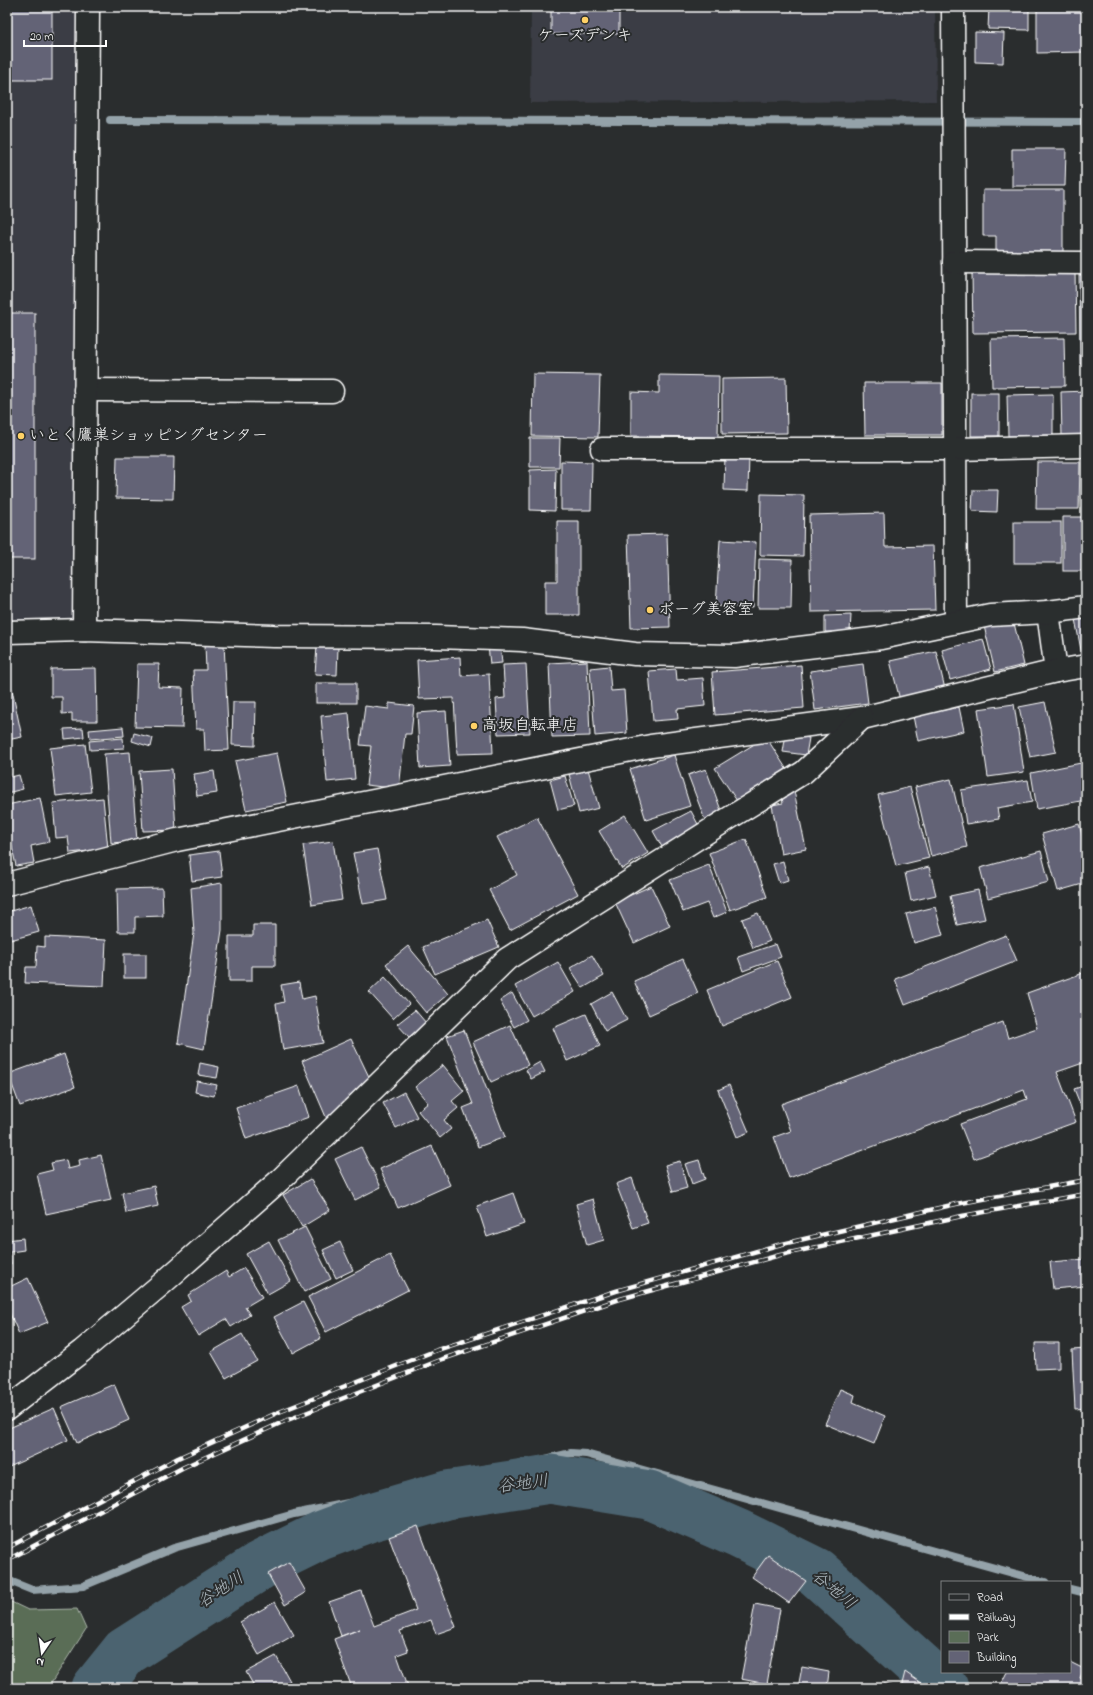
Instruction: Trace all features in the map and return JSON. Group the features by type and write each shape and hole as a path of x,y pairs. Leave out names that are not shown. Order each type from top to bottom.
{"street":[{"path":"84,630 88,7"},
{"path":"953,7 956,622"},
{"path":"954,262 1086,263"},
{"path":"85,390 332,391"},
{"path":"602,449 955,449 1086,446"},
{"path":"7,632 84,630 274,636 436,637 522,640 635,654 734,656 881,638 990,615 1048,612 1086,607"},
{"path":"1048,612 1056,670"},
{"path":"7,884 177,840 652,746 862,718 1056,670 1086,666"},
{"path":"7,1409 82,1351 280,1180 507,959 804,772 862,718"}],"shaded area":[{"path":"7,7 88,7 84,630 7,626"},
{"path":"531,7 935,7 936,101 530,103"}],"green space":[{"path":"7,1600 28,1610 77,1609 86,1629 48,1688 7,1688"}],"building":[{"path":"7,7 52,7 52,80 7,80"},
{"name":"ケーズデンキ","path":"551,7 619,7 619,34 551,34"},
{"path":"989,7 1029,7 1029,30 988,29"},
{"path":"1037,7 1086,7 1086,52 1037,53"},
{"path":"975,32 1004,33 1003,63 975,62"},
{"path":"1012,149 1066,149 1065,186 1012,186"},
{"path":"983,190 1063,190 1063,252 996,252 996,236 983,236"},
{"path":"1079,270 1086,270 1086,364 1080,364"},
{"path":"1075,272 1076,332 973,333 972,273"},
{"name":"いとく鷹巣ショッピングセンター","path":"7,313 35,313 35,559 7,559"},
{"path":"1064,338 1065,386 992,387 991,339"},
{"path":"533,374 600,375 598,437 532,436"},
{"path":"659,375 719,376 718,437 631,436 631,392 659,393"},
{"path":"786,378 787,433 722,434 722,379"},
{"path":"864,383 942,383 942,435 865,435"},
{"path":"1086,391 1086,437 1062,437 1061,392"},
{"path":"971,393 999,393 999,436 971,436"},
{"path":"1053,394 1053,435 1008,436 1007,395"},
{"path":"530,438 560,438 559,467 530,467"},
{"path":"725,455 749,455 748,491 724,490"},
{"path":"117,457 174,457 173,499 116,498"},
{"path":"561,461 592,462 591,510 561,510"},
{"path":"1037,462 1080,462 1079,509 1036,509"},
{"path":"556,469 555,511 530,510 530,470"},
{"path":"973,490 998,490 997,512 972,511"},
{"path":"761,494 804,495 803,556 760,555"},
{"path":"884,513 885,547 933,546 935,610 811,612 809,515"},
{"path":"1063,517 1086,517 1086,571 1063,571"},
{"path":"557,521 579,521 579,615 545,615 545,581 557,581"},
{"path":"1014,522 1061,522 1061,563 1014,563"},
{"path":"667,534 670,627 631,628 628,535"},
{"path":"720,540 756,542 753,608 716,606"},
{"path":"759,559 792,560 791,608 758,608"},
{"path":"851,615 850,632 825,632 825,616"},
{"path":"1086,617 1086,654 1082,655 1075,619"},
{"path":"1013,619 1024,665 995,672 984,626"},
{"path":"983,639 991,669 950,680 942,650"},
{"path":"224,643 229,750 205,751 204,729 196,729 193,670 206,670 205,644"},
{"path":"500,645 502,663 490,664 488,646"},
{"path":"317,646 338,647 337,675 315,674"},
{"path":"936,651 945,689 900,700 890,661"},
{"name":"高坂自転車店","path":"460,657 461,676 489,674 493,753 457,754 454,698 419,699 417,660"},
{"path":"587,661 590,736 552,737 549,663"},
{"path":"137,664 159,664 158,687 183,688 182,728 135,727"},
{"path":"526,664 530,733 498,734 496,699 505,698 503,665"},
{"path":"863,664 868,703 815,710 810,671"},
{"path":"801,665 804,708 715,715 712,672"},
{"path":"609,666 611,691 624,690 627,733 595,736 590,668"},
{"path":"96,668 97,721 72,721 72,713 62,714 62,697 51,697 51,669"},
{"path":"676,669 677,680 703,678 705,706 677,709 678,719 653,721 649,671"},
{"path":"7,671 22,737 7,740"},
{"path":"316,683 356,683 356,703 316,703"},
{"path":"233,702 256,702 255,746 232,745"},
{"path":"1045,702 1056,752 1030,757 1019,707"},
{"path":"389,703 414,706 411,734 405,734 399,789 366,785 371,746 360,745 365,706 389,709"},
{"path":"1014,704 1024,772 988,777 978,709"},
{"path":"959,707 964,731 918,741 913,716"},
{"path":"446,711 450,766 420,768 417,713"},
{"path":"349,713 355,779 327,782 321,716"},
{"path":"123,727 124,736 90,739 89,730"},
{"path":"83,728 84,737 65,739 64,729"},
{"path":"134,733 153,738 151,747 132,741"},
{"path":"786,734 809,738 806,755 783,752"},
{"path":"766,737 789,773 739,804 715,768"},
{"path":"123,738 124,748 90,750 89,741"},
{"path":"85,744 91,792 56,796 50,748"},
{"path":"130,752 137,841 111,843 104,754"},
{"path":"277,753 287,802 246,810 235,761"},
{"path":"674,755 690,806 646,820 630,769"},
{"path":"1086,762 1086,800 1037,809 1031,773"},
{"path":"7,764 11,777 19,775 23,789 7,793"},
{"path":"172,769 176,830 143,831 139,771"},
{"path":"588,769 599,808 579,813 569,774"},
{"path":"706,769 722,813 705,820 688,775"},
{"path":"214,771 217,793 197,796 194,774"},
{"path":"565,776 574,806 558,810 550,780"},
{"path":"951,779 967,847 931,856 915,787"},
{"path":"1028,780 1032,802 997,808 999,819 966,824 961,790"},
{"path":"793,786 806,849 781,854 772,805 783,803 780,789"},
{"path":"910,787 929,858 896,866 878,795"},
{"path":"40,798 49,842 31,846 34,863 16,866 7,823 7,805"},
{"path":"103,798 108,849 70,853 68,837 56,838 53,803"},
{"path":"691,811 700,828 662,847 653,831"},
{"path":"625,815 648,853 622,869 599,831"},
{"path":"537,817 578,894 510,930 489,890 517,875 497,837"},
{"path":"1079,824 1086,849 1086,883 1058,891 1042,834"},
{"path":"746,839 767,897 730,910 709,853"},
{"path":"333,841 342,900 312,905 303,845"},
{"path":"7,845 12,868 7,869"},
{"path":"377,849 387,900 363,904 353,853"},
{"path":"219,851 222,877 192,881 189,855"},
{"path":"1041,851 1049,882 988,898 980,868"},
{"path":"783,861 788,880 779,883 773,864"},
{"path":"709,865 727,912 713,918 707,903 683,912 670,880"},
{"path":"929,867 936,895 911,901 905,873"},
{"path":"222,883 222,930 204,1049 178,1043 194,933 191,888"},
{"path":"651,886 670,926 634,943 615,902"},
{"path":"162,888 163,916 135,917 135,932 118,932 117,889"},
{"path":"978,890 985,919 957,925 950,896"},
{"path":"31,905 39,932 7,941 7,912"},
{"path":"935,907 943,935 914,943 906,914"},
{"path":"758,913 770,941 753,948 742,919"},
{"path":"487,920 499,947 435,974 423,947"},
{"path":"253,925 275,925 275,966 252,966 252,981 229,981 229,936 253,936"},
{"path":"1006,935 1017,961 905,1005 895,979"},
{"path":"45,937 106,940 104,986 25,983 26,967 36,967 37,946 45,947"},
{"path":"776,944 781,957 743,971 738,957"},
{"path":"408,946 448,994 426,1013 386,964"},
{"path":"124,954 146,954 146,978 124,978"},
{"path":"592,955 604,976 583,988 570,968"},
{"path":"683,959 698,993 649,1015 634,981"},
{"path":"777,961 792,997 722,1026 707,990"},
{"path":"558,962 575,992 532,1016 515,986"},
{"path":"1086,972 1086,1062 1057,1072 1076,1122 974,1159 960,1124 1027,1099 1024,1090 789,1178 774,1137 791,1131 781,1104 1003,1022 1008,1038 1037,1028 1027,993"},
{"path":"385,977 409,1004 393,1019 369,992"},
{"path":"299,982 302,999 315,996 323,1043 283,1050 276,1004 284,1002 281,985"},
{"path":"612,992 627,1020 605,1031 591,1004"},
{"path":"512,993 527,1020 514,1027 500,1001"},
{"path":"415,1010 426,1023 409,1037 397,1024"},
{"path":"586,1014 600,1046 567,1061 553,1028"},
{"path":"510,1025 528,1065 491,1082 473,1042"},
{"path":"464,1030 505,1137 478,1147 463,1108 473,1104 447,1036"},
{"path":"351,1039 372,1083 329,1124 302,1061"},
{"path":"64,1054 75,1087 20,1106 8,1074"},
{"path":"540,1062 545,1072 531,1079 526,1070"},
{"path":"200,1063 219,1067 217,1078 198,1075"},
{"path":"443,1065 464,1091 452,1101 458,1108 444,1120 451,1129 440,1138 418,1111 428,1103 415,1087"},
{"path":"197,1081 217,1085 214,1096 195,1092"},
{"path":"729,1085 749,1132 737,1137 718,1090"},
{"path":"1086,1085 1086,1116 1085,1116 1074,1089"},
{"path":"299,1086 309,1117 246,1139 236,1108"},
{"path":"404,1092 417,1117 396,1128 383,1103"},
{"path":"432,1146 450,1185 398,1208 380,1169"},
{"path":"361,1147 381,1187 355,1200 335,1159"},
{"path":"101,1155 111,1200 46,1214 37,1174 53,1170 51,1163 66,1160 68,1169 80,1166 79,1160"},
{"path":"699,1160 705,1179 692,1184 685,1164"},
{"path":"680,1161 687,1188 673,1192 665,1165"},
{"path":"632,1178 648,1223 633,1228 616,1184"},
{"path":"310,1179 330,1210 302,1227 283,1195"},
{"path":"154,1186 158,1206 126,1213 122,1193"},
{"path":"513,1193 524,1224 487,1237 477,1206"},
{"path":"593,1199 604,1240 587,1245 576,1204"},
{"path":"305,1227 331,1279 304,1292 278,1240"},
{"path":"23,1238 24,1250 10,1252 11,1264 7,1264 7,1240"},
{"path":"269,1241 291,1281 268,1294 246,1254"},
{"path":"340,1242 353,1270 336,1278 323,1250"},
{"path":"390,1255 408,1290 326,1332 308,1297"},
{"path":"1086,1259 1086,1286 1053,1289 1050,1262"},
{"path":"244,1268 262,1297 245,1307 250,1315 231,1327 226,1319 198,1336 181,1307 191,1301 188,1295 226,1271 229,1277"},
{"path":"28,1278 48,1322 19,1334 7,1307 7,1288"},
{"path":"303,1302 321,1338 293,1353 274,1317"},
{"path":"242,1334 257,1361 226,1378 211,1352"},
{"path":"1035,1343 1059,1343 1059,1368 1036,1369"},
{"path":"1086,1349 1086,1408 1075,1409 1072,1350"},
{"path":"114,1384 129,1420 77,1443 61,1407"},
{"path":"840,1389 855,1395 853,1402 885,1416 874,1444 825,1424"},
{"path":"54,1408 68,1440 7,1468 7,1429"},
{"path":"418,1526 456,1627 436,1634 431,1620 400,1631 408,1651 397,1655 408,1686 402,1688 352,1688 334,1639 360,1629 341,1636 329,1602 361,1591 374,1626 416,1610 389,1537"},
{"path":"768,1555 806,1581 789,1603 752,1577"},
{"path":"289,1562 306,1592 285,1605 268,1574"},
{"path":"275,1602 294,1635 259,1655 240,1622"},
{"path":"755,1604 780,1609 767,1684 741,1679"},
{"path":"276,1656 290,1681 282,1686 283,1688 255,1688 246,1672"},
{"path":"1071,1662 1084,1669 1080,1678 1086,1681 1086,1688 999,1688 1006,1673 1071,1673"},
{"path":"802,1667 829,1672 827,1688 798,1688"},
{"path":"905,1672 928,1688 901,1688"},
{"path":"883,1684 899,1688 882,1688"}],"waterway":[{"path":"110,120 1086,122"},
{"path":"7,1580 32,1590 83,1586 174,1548 294,1514 417,1489 571,1453 586,1454 1041,1581"},
{"name":"谷地川","path":"96,1688 125,1652 261,1565 320,1536 368,1518 447,1495 550,1479 649,1495 739,1534 816,1572 944,1688"},
{"path":"1071,1589 1086,1593"}],"railway":[{"path":"7,1548 178,1458 279,1412 437,1350 616,1291 778,1245 956,1204 1086,1180"},
{"path":"7,1560 184,1467 285,1421 443,1359 620,1299 780,1255 962,1216 1086,1194"}],"place":[{"name":"ケーズデンキ","path":"585,20"},
{"name":"いとく鷹巣ショッピングセンター","path":"21,436"},
{"name":"ボーグ美容室","path":"650,610"},
{"name":"高坂自転車店","path":"474,726"}]}
